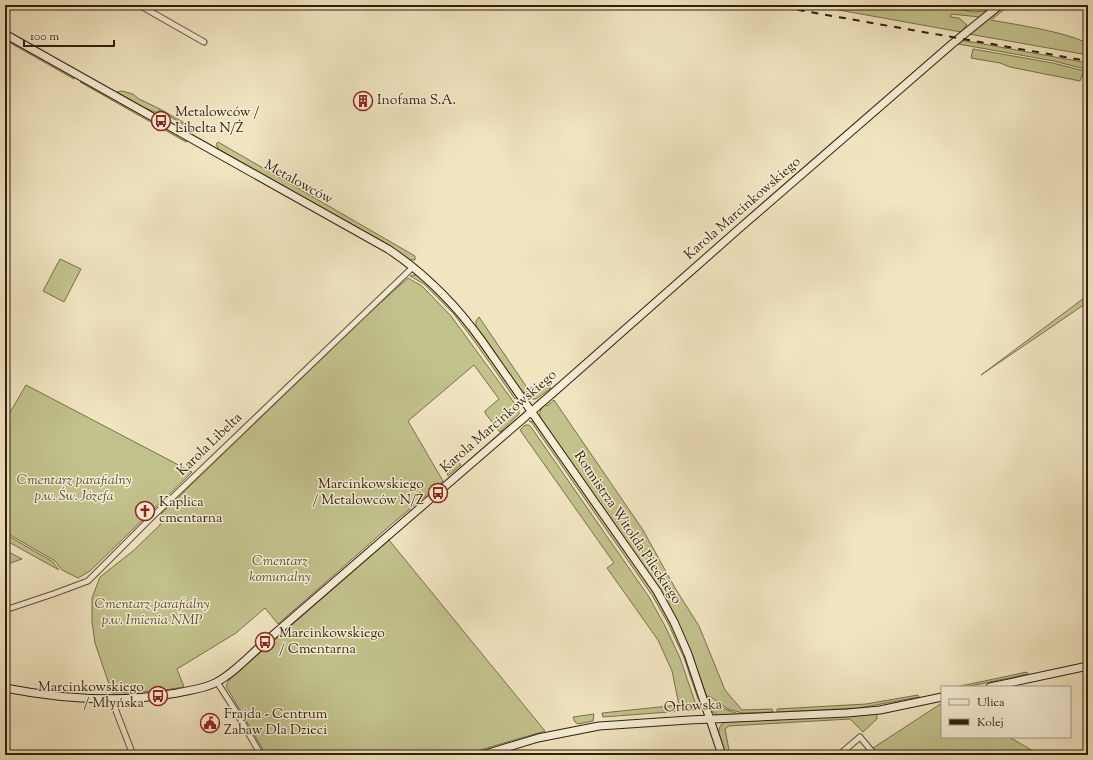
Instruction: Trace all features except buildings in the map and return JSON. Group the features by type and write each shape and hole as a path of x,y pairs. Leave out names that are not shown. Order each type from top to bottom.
{"street":[{"path":"139,5 204,42"},
{"name":"Karola Marcinkowskiego","path":"5,688 71,697 111,698 158,696 198,689 217,682 265,642 959,38 1000,5"},
{"name":"Metalowców","path":"5,34 373,241 413,267 442,292 468,321 531,411"},
{"name":"Karola Libelta","path":"5,610 88,581 150,519 413,267"},
{"name":"Rotmistrza Witolda Pileckiego","path":"531,411 657,591 674,622 688,654 722,755"},
{"path":"995,686 1088,666"},
{"path":"217,682 261,755"},
{"name":"Orłowska","path":"482,755 538,738 599,726 847,713 880,710 941,697"},
{"path":"111,698 133,755"},
{"path":"839,755 860,737 875,755"}],"green space":[{"path":"811,5 928,5 975,12 985,11 992,5 996,5 980,17 951,14 951,17 959,18 967,25 961,32"},
{"path":"1004,5 1010,5 991,20 1040,29 1088,43 1088,55 969,34"},
{"path":"5,37 74,76 74,79 5,40"},
{"path":"961,40 1088,63 1088,67 1085,67 1085,69 1054,61 958,44"},
{"path":"973,49 1053,63 1084,71 1080,81 971,58"},
{"path":"80,82 82,82 188,140 186,142"},
{"path":"122,91 133,94 139,99 160,109 195,129 194,131 159,110 158,113 142,107 117,92"},
{"path":"218,142 415,256 415,260 410,260 388,245 219,150 216,144"},
{"path":"60,259 81,269 64,302 43,291"},
{"path":"414,275 423,280 455,313 477,340 518,397 515,399 453,313 424,284 410,276"},
{"path":"408,278 422,286 451,316 518,408 519,414 500,432 485,413 485,411 499,399 474,365 408,421 443,481 278,624 265,608 236,633 177,669 184,687 158,691 112,693 95,643 92,622 92,598 100,577 134,550 160,525 161,514 369,313"},
{"path":"1088,295 1088,302 981,375"},
{"path":"479,317 528,389 542,385 551,388 536,399 530,399 525,393 522,392 476,327 476,321"},
{"name":"Cmentarz parafialny p.w. Św. Józefa","path":"26,385 192,472 90,571 78,578 62,570 55,561 5,532 5,421"},
{"path":"554,400 643,530 675,588 699,626 725,690 742,710 772,709 773,712 742,713 728,709 709,696 707,697 689,647 656,585 541,419 540,411 542,407 545,404 547,406"},
{"path":"529,421 538,425 654,593 671,623 686,656 700,698 698,699 684,658 669,625 652,595 532,423"},
{"path":"525,425 529,425 531,427 649,597 680,658 695,702 695,710 603,717 602,713 679,705 672,671 658,640 607,568 614,563 520,430"},
{"path":"456,459 461,465 448,476 445,468"},
{"path":"5,534 53,562 59,570 5,540"},
{"path":"389,540 545,731 463,755 266,755 226,686 229,680"},
{"path":"5,550 22,559 5,565"},
{"path":"1027,672 1028,674 971,686 961,686"},
{"path":"918,695 919,697 859,708 777,712 777,709 866,704"},
{"path":"708,700 727,710 741,715 720,716 710,707"},
{"path":"941,704 941,738 1011,738 1040,755 879,755 873,748"},
{"path":"875,713 877,715 877,719 863,732 850,719 729,726 725,729 730,755 725,755 719,735 720,726 729,721 773,720"},
{"path":"594,714 593,721 578,724 575,722 573,717"}],"railway":[{"path":"770,5 1088,61"}],"place":[{"name":"Inofama S.A.","path":"363,101"},
{"name":"Metalowców / Libelta N/Ż","path":"161,121"},
{"name":"Marcinkowskiego / Metalowców N/Ż","path":"438,493"},
{"name":"Kaplica cmentarna","path":"145,511"},
{"name":"Marcinkowskiego / Cmentarna","path":"265,642"},
{"name":"Marcinkowskiego / Młyńska","path":"158,696"},
{"name":"Frajda - Centrum Zabaw Dla Dzieci","path":"210,723"}],"park label":[{"name":"Cmentarz komunalny","path":"280,570"},
{"name":"Cmentarz parafialny p.w. Imienia NMP","path":"152,614"}]}
